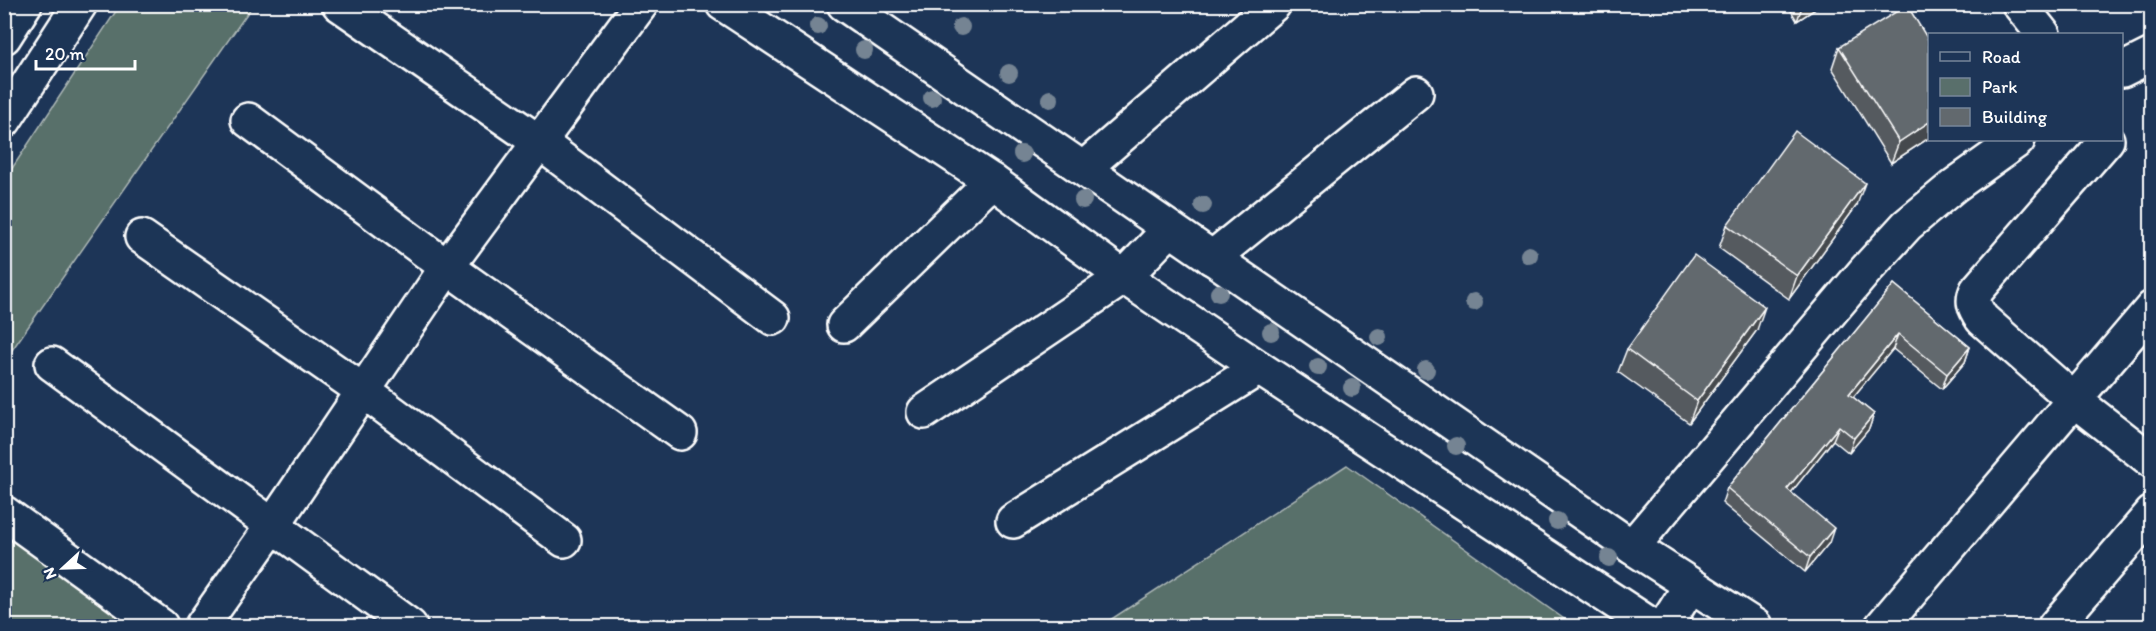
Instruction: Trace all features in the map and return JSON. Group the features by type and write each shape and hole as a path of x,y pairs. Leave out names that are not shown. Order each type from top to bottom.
{"street":[{"path":"4,37 26,4"},
{"path":"4,121 80,4"},
{"path":"339,4 539,142 773,318"},
{"path":"202,627 447,267 641,4"},
{"path":"723,4 992,181 1124,277 1259,368 1652,627"},
{"path":"844,4 1632,547 1755,627"},
{"path":"1084,168 1274,4"},
{"path":"2019,4 2042,33"},
{"path":"2123,69 2151,56"},
{"path":"1212,258 1416,93"},
{"path":"248,120 447,267 680,434"},
{"path":"1632,547 1907,225 1955,185 2017,141"},
{"path":"2106,141 1977,290 1973,298 1982,319 2074,400 2151,461"},
{"path":"844,325 992,181"},
{"path":"924,412 1124,277 1170,229"},
{"path":"142,237 362,390 564,540"},
{"path":"1882,627 2151,308"},
{"path":"52,364 410,627"},
{"path":"1013,521 1259,368"},
{"path":"4,513 161,627"},
{"path":"2055,627 2151,513"},
{"path":"1665,627 1691,585"}],"green space":[{"path":"120,5 253,5 5,360 5,179"},
{"path":"1347,465 1574,626 1119,626 1110,620"},
{"path":"5,524 144,626 5,626"}],"building":[{"path":"1907,5 1928,39 1928,123 1899,142 1839,47"},
{"path":"1795,131 1865,183 1797,276 1727,225"},
{"path":"1694,255 1765,307 1697,401 1627,349"},
{"path":"1894,284 1970,347 1947,374 1898,334 1849,394 1874,414 1854,438 1839,426 1787,489 1834,528 1810,557 1727,488"}]}
